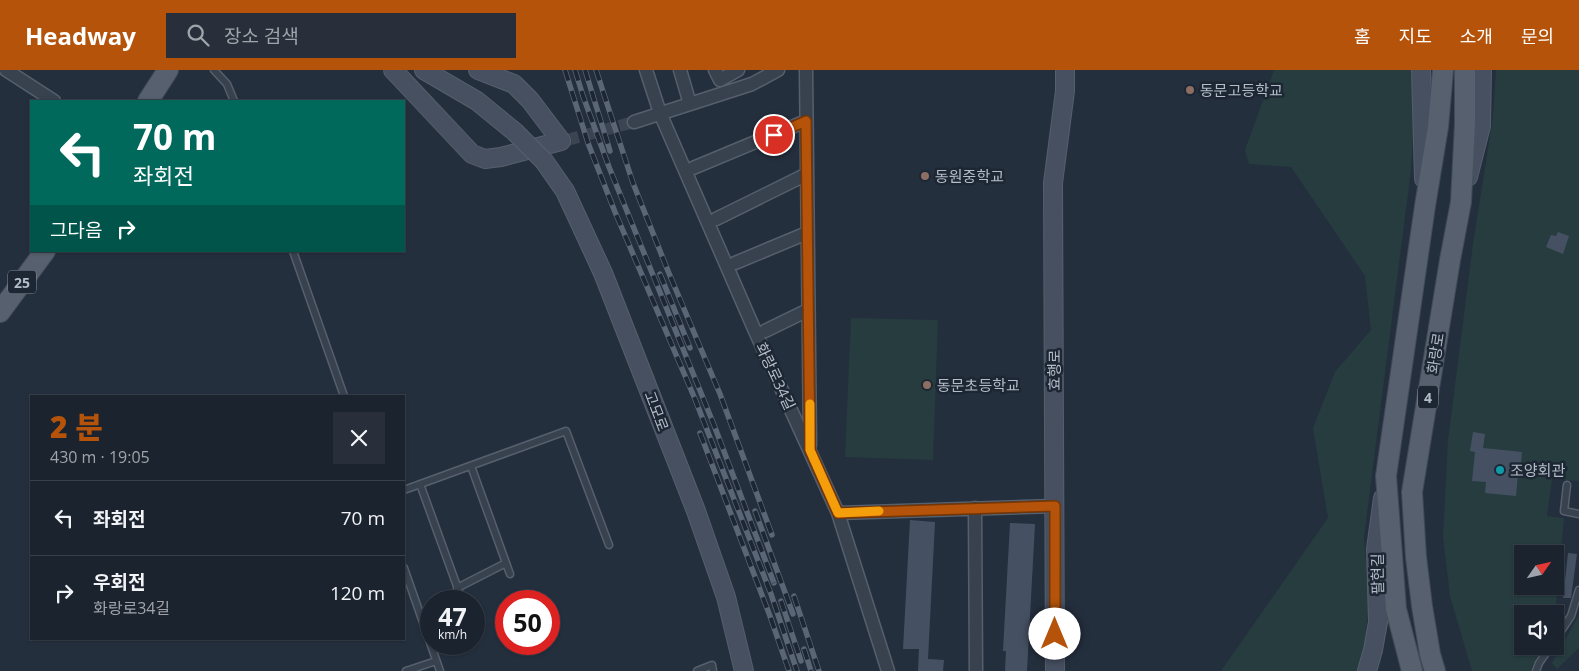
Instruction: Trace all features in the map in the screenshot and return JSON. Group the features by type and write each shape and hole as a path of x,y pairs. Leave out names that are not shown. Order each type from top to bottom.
{"main road":[{"path":"149,100 168,70"},
{"path":"393,70 472,154 485,159 501,157 564,140 514,84 478,70"},
{"name":"고모로","path":"424,70 477,101 515,132 544,161 565,191 607,282 696,511 726,597 744,671"},
{"name":"효행로","path":"1055,671 1053,183 1065,91 1065,70"},
{"path":"1421,70 1425,206"},
{"name":"화랑로","path":"1412,671 1396,609 1386,476 1438,128 1443,70"},
{"name":"화랑로","path":"1435,671 1430,654 1421,596 1416,557 1412,492 1461,202 1465,123 1465,70"},
{"path":"1461,202 1481,126 1482,70"},
{"name":"25","path":"0,312 44,252"},
{"name":"팔현길","path":"1366,671 1373,650 1378,622 1376,549 1386,476"}],"street":[{"path":"6,70 52,100"},
{"name":"화랑로34길","path":"646,70 660,113 755,331 838,513 888,671"},
{"path":"680,70 690,104"},
{"path":"715,70 720,80 738,70"},
{"path":"634,122 752,84 778,70"},
{"path":"806,70 810,450"},
{"path":"693,168 806,121"},
{"path":"716,219 807,174"},
{"path":"735,263 807,233"},
{"path":"765,331 808,310"},
{"path":"838,513 1055,506"},
{"path":"975,508 976,671"}],"lane":[{"path":"214,70 228,84 234,100"},
{"path":"293,252 344,395"},
{"path":"405,490 566,431 609,545"},
{"path":"471,466 510,574"},
{"path":"420,484 457,588 506,563"},
{"path":"1567,485 1564,511 1579,514"},
{"path":"405,571 440,671"},
{"path":"1564,626 1571,616 1579,590"},
{"path":"1536,671 1546,655"},
{"path":"406,671 436,661"},
{"path":"697,671 712,665 713,671"}],"green space":[{"path":"1274,70 1417,70 1411,170 1364,537 1369,602 1365,640 1358,671 1221,671 1328,518 1313,428 1335,372 1371,330 1365,276 1291,167 1249,164 1245,150"},
{"path":"1496,70 1579,70 1579,481 1552,479 1547,516 1564,518 1561,545 1514,545 1514,595 1557,595 1556,605 1514,605 1514,655 1538,655 1530,671 1472,671 1450,596 1443,537 1448,440 1473,244 1493,117"},
{"path":"851,318 938,320 933,460 845,457"},
{"path":"1579,615 1579,648 1557,669 1552,663 1556,655 1564,655 1564,642"}],"building":[{"path":"1558,232 1569,236 1563,254 1546,247 1551,235 1556,236"},
{"path":"1473,432 1485,434 1483,448 1522,452 1516,496 1485,493 1486,482 1472,481 1475,452 1470,451"},
{"path":"910,520 935,522 928,659 944,660 943,671 918,671 919,649 903,649"},
{"path":"1010,523 1035,524 1027,671 1005,671 1006,651 1003,651"},
{"path":"1568,553 1577,554 1571,598 1563,598"}],"tunnel":[{"path":"567,140 634,122"}],"railway":[{"path":"565,70 588,143 615,212 695,399 771,594 797,671"},
{"path":"575,70 609,167 714,425 774,583"},
{"path":"585,70 610,151"},
{"path":"596,70 633,183 720,394 772,535"},
{"path":"660,274 690,348"},
{"path":"700,433 789,671"},
{"path":"755,511 793,614"},
{"path":"794,596 819,671"},
{"path":"781,601 801,661"},
{"path":"804,649 811,671"}],"slow traffic":[{"path":"810,404 810,450 838,513 879,511"}],"place":[{"name":"동문고등학교","path":"1190,90"},
{"name":"동원중학교","path":"925,176"},
{"name":"동문초등학교","path":"927,385"},
{"name":"조양회관","path":"1500,470"}],"route":[{"path":"774,135 806,121 810,450 838,513 1055,506 1055,634"}]}
